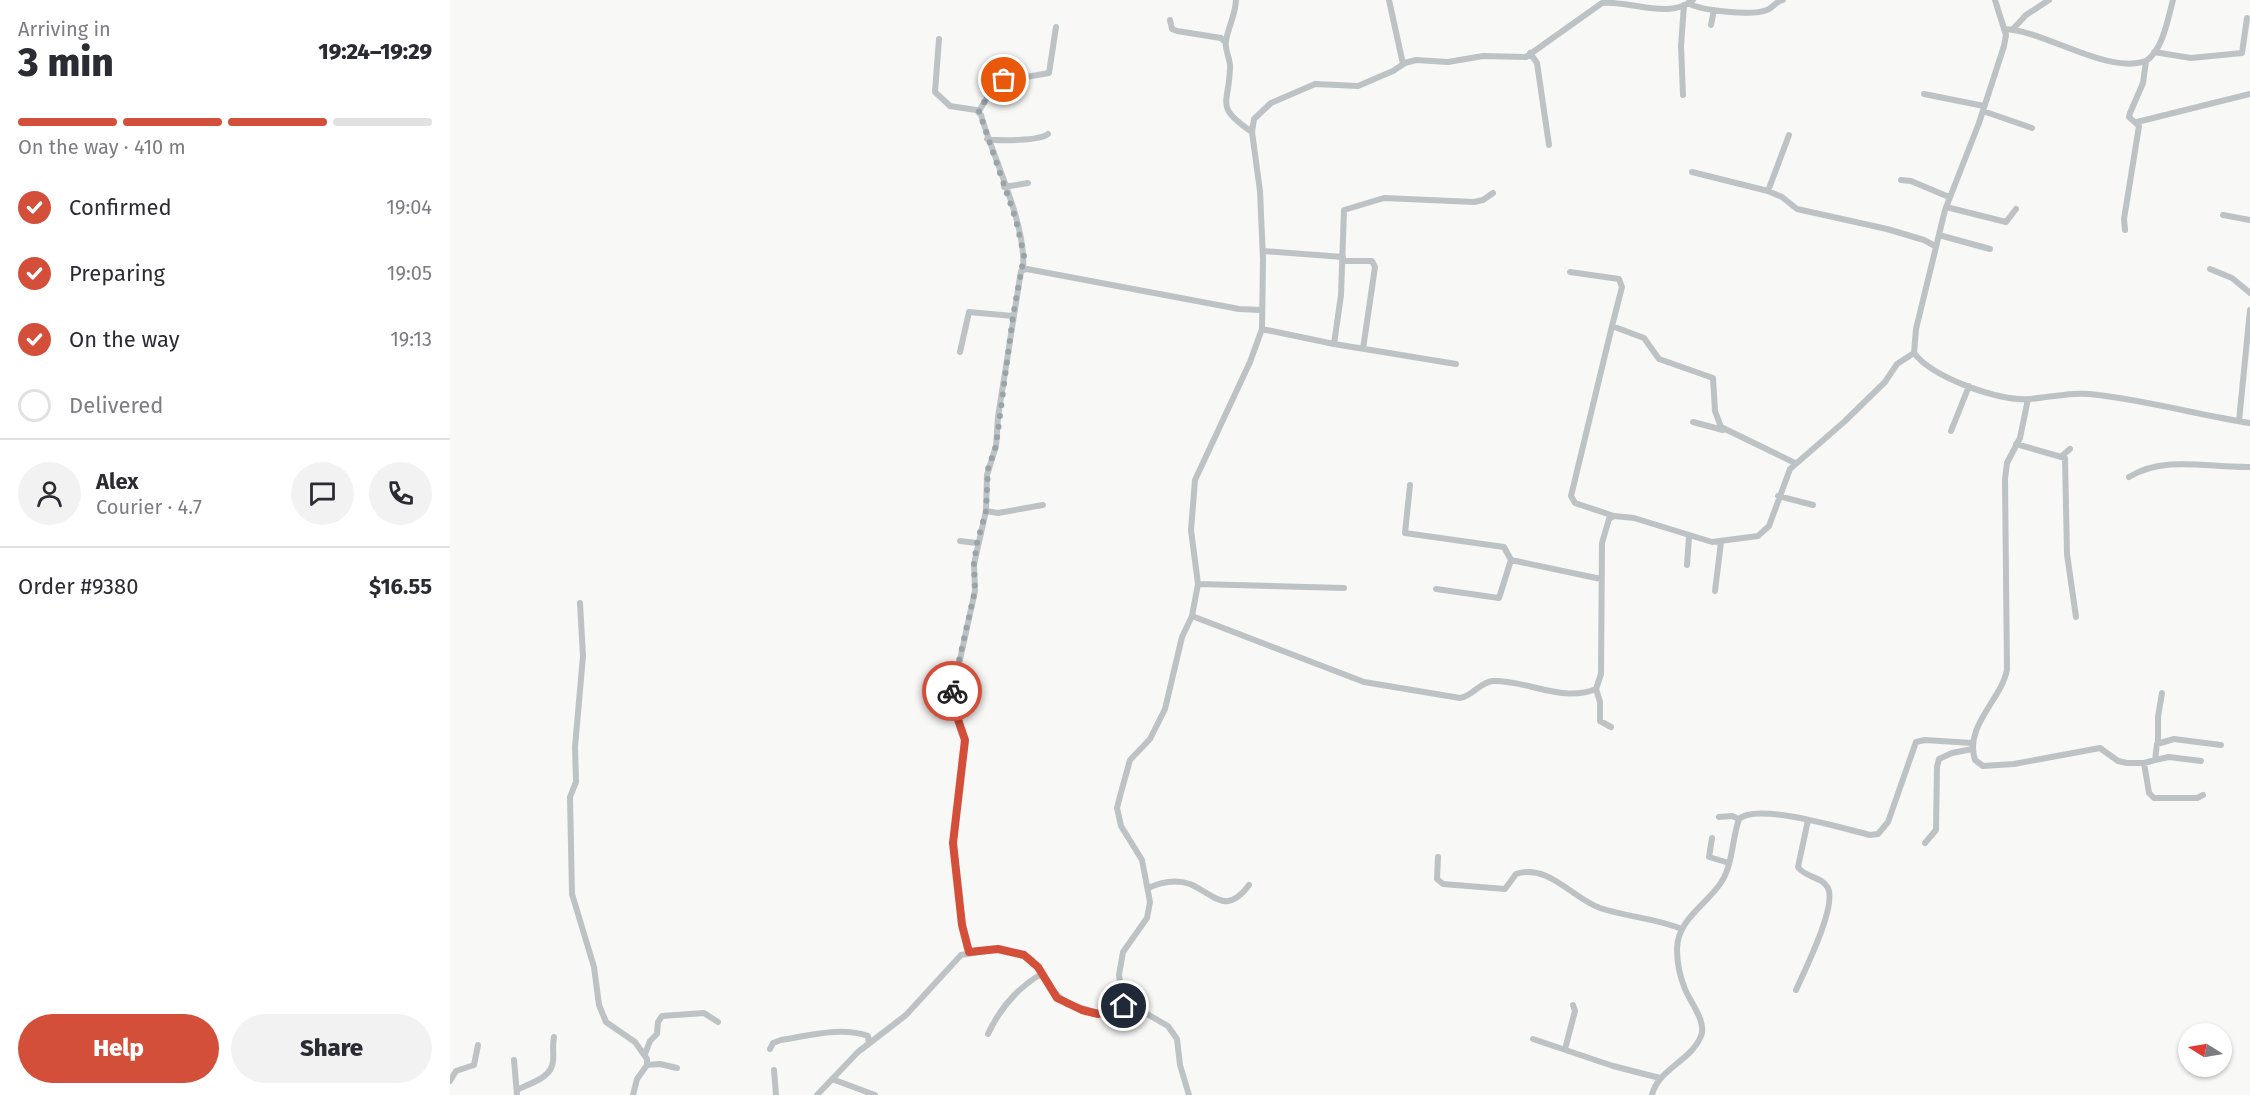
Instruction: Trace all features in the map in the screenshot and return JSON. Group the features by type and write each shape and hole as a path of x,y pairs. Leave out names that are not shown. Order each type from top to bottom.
{"street":[{"path":"1236,0 1233,24 1225,42 1231,66 1225,102 1233,118 1252,132"},
{"path":"1389,0 1403,64"},
{"path":"1124,1006 1119,985 1120,963 1126,944 1147,918 1148,888 1143,860 1124,833 1117,808 1130,760 1150,739 1165,709 1182,637 1192,616 1198,584 1191,530 1195,480 1250,362 1262,329 1263,251 1260,191 1252,132 1253,120 1260,110 1315,84 1358,86 1416,60 1458,61 1483,56 1517,58 1530,53 1602,3 1613,1 1656,8 1688,3 1700,9 1765,10 1783,0"},
{"path":"1995,0 2006,35 2004,46 1946,207 1912,344 1914,353 1920,360 1969,386 1994,395 2028,399 2061,394 2098,395 2250,423"},
{"path":"2013,29 2025,15 2049,0"},
{"path":"2125,230 2124,219 2139,126 2129,117 2143,83 2146,61 2154,52 2173,0"},
{"path":"1683,95 1681,46 1688,3"},
{"path":"1711,25 1714,9"},
{"path":"2242,53 2247,18"},
{"path":"1170,20 1172,29 1177,31 1216,37 1225,42"},
{"path":"969,952 962,925 953,843 965,740 952,696 975,591 974,564 977,543 986,511 987,475 998,432 998,417 1024,256 979,111 997,82 1048,73 1056,27"},
{"path":"2004,29 2013,29 2075,52 2121,62 2146,61"},
{"path":"939,39 935,92 950,106 979,111"},
{"path":"2154,52 2191,58 2250,51"},
{"path":"1530,53 1537,63 1549,145"},
{"path":"1924,93 1983,108 2032,128"},
{"path":"2137,122 2250,94"},
{"path":"987,139 1036,139 1048,134"},
{"path":"1768,191 1789,135"},
{"path":"1692,172 1768,191 1782,196 1797,209 1887,229 1924,240 1935,246"},
{"path":"1901,180 1911,181 1950,197"},
{"path":"1004,188 1028,183"},
{"path":"1334,344 1340,308 1343,214 1349,207 1384,198 1474,202 1483,200 1493,193"},
{"path":"1946,207 2006,222 2016,209"},
{"path":"2223,215 2250,220"},
{"path":"1939,235 1990,249"},
{"path":"1263,251 1372,261 1375,267 1363,349"},
{"path":"1023,269 1239,309 1261,310"},
{"path":"2210,269 2232,278 2250,293"},
{"path":"1570,272 1613,278 1621,282 1571,496 1575,503 1614,516 1661,526 1689,537 1721,542 1762,533 1771,521 1778,496 1794,463 1845,422 1885,382 1897,364 1914,353"},
{"path":"2239,422 2250,310"},
{"path":"960,352 969,312 1013,316"},
{"path":"1612,326 1644,338 1659,359 1713,378 1717,420 1726,430"},
{"path":"1262,329 1334,344 1456,364"},
{"path":"1951,431 1969,386"},
{"path":"2028,399 2023,427 2007,463 2007,670 2002,685 1988,705 1972,746 1977,763 1983,766 2014,764 2096,748 2103,749 2118,761 2144,763 2169,757 2201,761"},
{"path":"1693,422 1726,430 1794,463"},
{"path":"2016,444 2064,455"},
{"path":"2070,449 2064,455 2067,554 2076,617"},
{"path":"2129,477 2143,469 2163,464 2250,467"},
{"path":"1410,485 1405,533 1504,547 1510,560 1499,598 1436,589"},
{"path":"1778,496 1813,505"},
{"path":"986,511 998,513 1042,505"},
{"path":"1611,727 1600,721 1600,702 1596,689 1601,674 1601,579 1604,533 1609,519 1614,516"},
{"path":"1687,565 1689,537"},
{"path":"960,541 977,543"},
{"path":"1714,591 1721,542"},
{"path":"1510,560 1601,579"},
{"path":"1198,584 1344,588"},
{"path":"580,603 583,656 575,747 576,782 570,797 572,894 594,967 599,1005 606,1022 632,1040 645,1054"},
{"path":"1192,616 1331,671 1384,687 1460,698 1471,695 1488,682 1576,694 1596,689"},
{"path":"2155,760 2162,693"},
{"path":"2158,743 2174,739 2221,745"},
{"path":"1719,817 1732,816 1739,819 1752,813 1808,820 1878,834 1888,822 1916,742 1924,740 1972,746"},
{"path":"1925,843 1936,830 1936,767 1939,759 1972,746"},
{"path":"2144,763 2149,794 2154,798 2197,798 2203,795"},
{"path":"1652,1095 1660,1078 1688,1055 1702,1032 1700,1019 1685,990 1677,948 1682,928 1722,882 1729,863 1739,819"},
{"path":"1796,990 1829,904 1830,894 1825,884 1800,871 1798,867 1808,820"},
{"path":"1712,838 1709,857 1729,863"},
{"path":"1438,857 1437,879 1443,885 1505,889 1516,874 1535,872 1547,876 1599,908 1682,928"},
{"path":"1148,888 1158,883 1187,883 1219,902 1229,902 1242,894 1249,885"},
{"path":"817,1095 869,1043 906,1015 953,963 969,952 1011,951 1032,960 1057,998 1082,1010 1098,1014 1124,1006 1140,1010 1173,1032 1189,1095"},
{"path":"988,1034 996,1015 1021,986 1041,974"},
{"path":"1565,1049 1575,1011 1573,1005"},
{"path":"633,1095 637,1079 647,1065 645,1054 650,1041 657,1034 658,1022 662,1016 704,1014 718,1022"},
{"path":"770,1049 773,1043 781,1040 836,1032 859,1033 868,1036 869,1043"},
{"path":"514,1060 517,1093 549,1072 553,1065 554,1037"},
{"path":"1533,1039 1613,1066 1660,1078"},
{"path":"450,1078 456,1071 474,1065 478,1045"},
{"path":"647,1065 660,1064 677,1068"},
{"path":"774,1070 776,1095"},
{"path":"832,1079 874,1095"}],"way so far":[{"path":"952,691 972,610 976,583 974,564 986,511 989,462 996,446 1013,316 1023,269 1024,256 1016,220 979,111 994,85 1004,80"}],"route":[{"path":"952,691 955,711 965,740 953,843 962,925 969,952 998,949 1024,955 1038,967 1057,998 1082,1010 1098,1014 1124,1006"}]}
